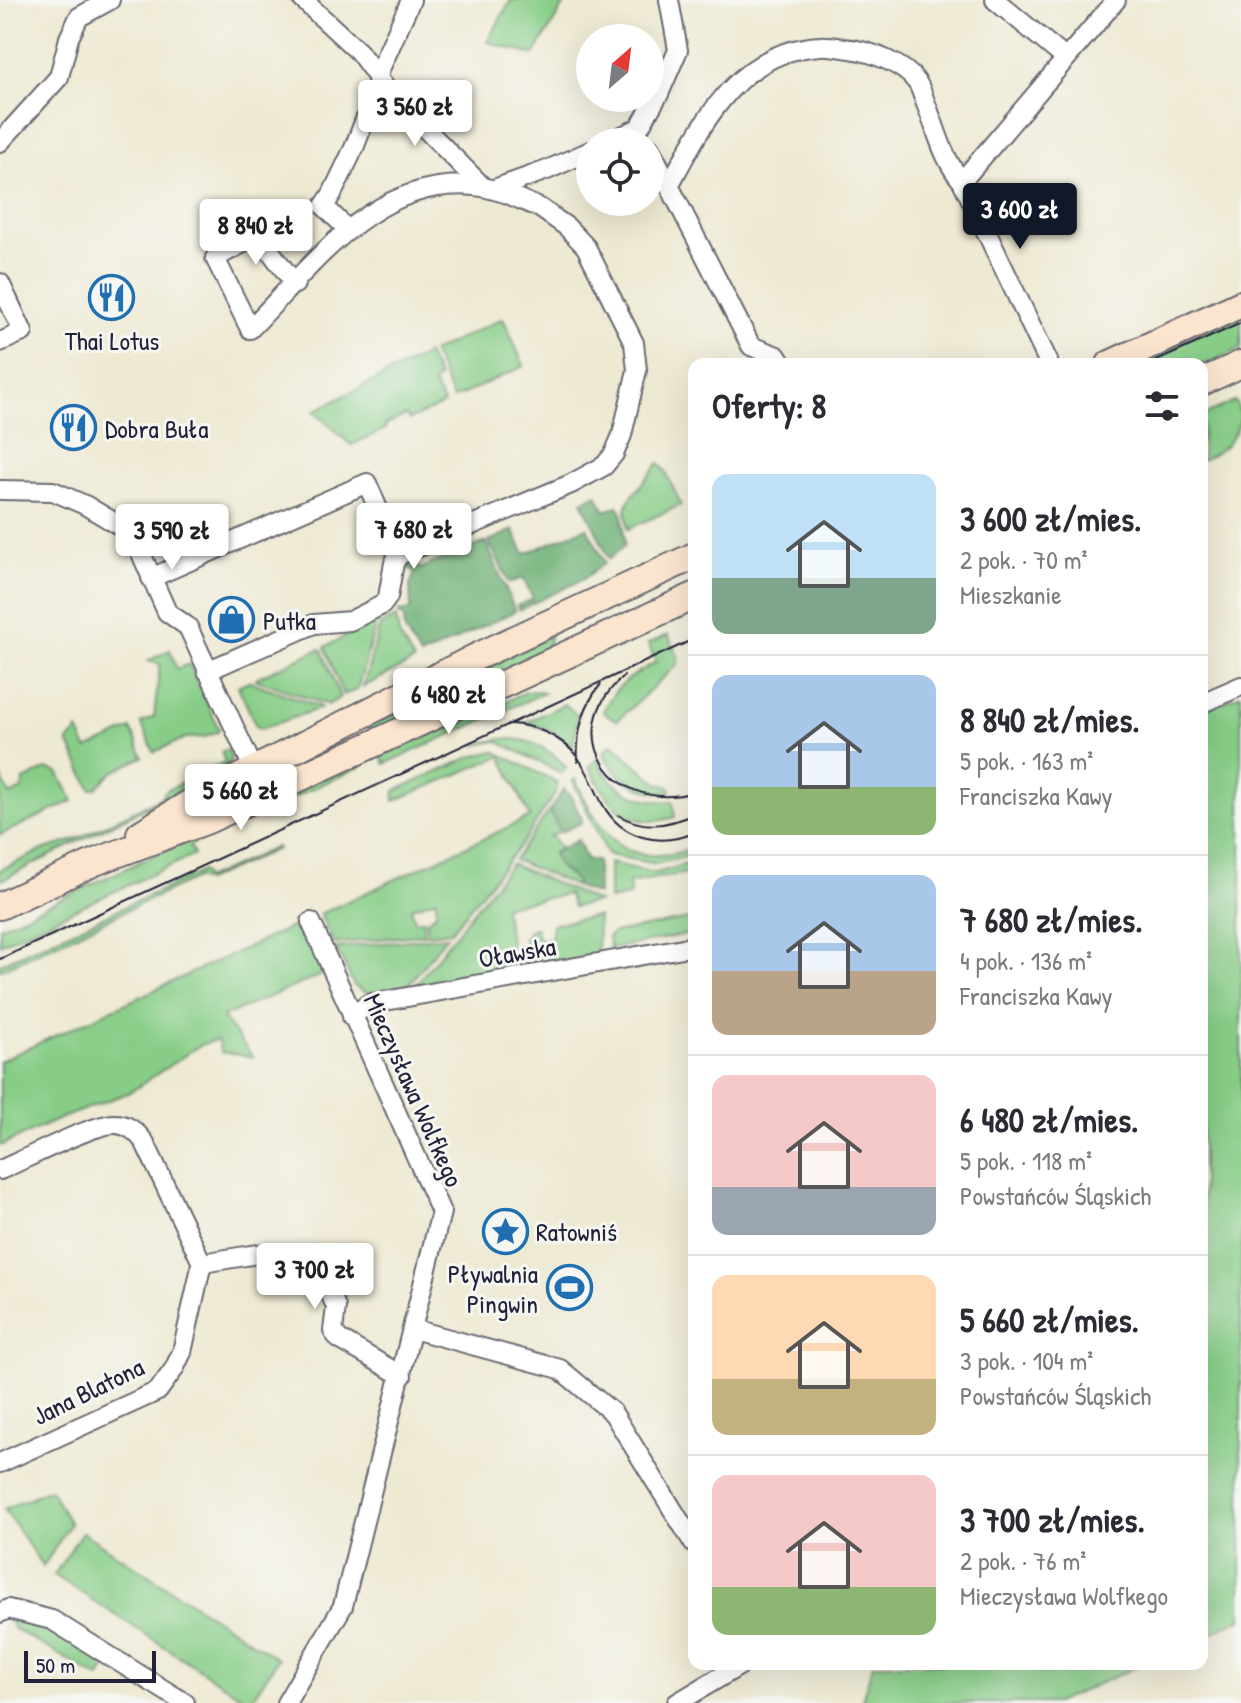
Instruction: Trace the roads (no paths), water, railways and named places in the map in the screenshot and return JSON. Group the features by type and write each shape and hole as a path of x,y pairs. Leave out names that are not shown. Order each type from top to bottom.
{"main road":[{"path":"1123,358 1241,304"},
{"path":"1208,379 1241,364"},
{"path":"95,862 195,800 474,658 688,559"},
{"path":"0,906 95,862 208,820 688,599"}],"street":[{"path":"0,142 59,77 75,8 110,0"},
{"path":"303,0 359,52 392,95 488,188"},
{"path":"348,230 324,206 354,148 375,94 378,77 411,0"},
{"path":"646,128 678,50 669,0"},
{"path":"995,0 1065,58"},
{"path":"956,174 1116,0"},
{"path":"670,184 722,96 737,80 771,59 821,46 873,55 901,69 916,81 956,174 1047,358"},
{"path":"488,188 547,170 576,157"},
{"path":"664,173 751,346 778,358"},
{"path":"295,284 258,235 215,258 250,329 295,284 348,230 378,207 418,189 465,184 488,188 525,200 555,217 577,237 593,258 637,352 637,370 622,435 608,462 582,479 398,556"},
{"path":"0,283 23,332 0,342"},
{"path":"151,578 367,483 398,556 388,597 382,605 350,621 314,624 207,671"},
{"path":"0,490 53,491 85,505 132,533 167,612 188,627 254,770"},
{"path":"1208,700 1241,686"},
{"name":"Mieczysława Wolfkego","path":"286,1703 343,1606 441,1212 311,922"},
{"name":"Oławska","path":"352,1017 368,1004 688,947"},
{"path":"0,1170 101,1126 120,1124 136,1130 202,1263 264,1253 308,1267 330,1293 336,1307 333,1331 339,1339 402,1376"},
{"name":"Jana Blatona","path":"0,1463 158,1391 182,1352 202,1263"},
{"path":"413,1329 560,1369 613,1413 688,1534"},
{"path":"0,1592 4,1611 52,1620 185,1703"},
{"path":"677,1703 732,1670"}],"tram line":[{"path":"1163,358 1241,323"},
{"path":"0,959 688,642"},
{"path":"624,676 605,698 596,721 596,744 604,764 618,781 639,792 665,796 688,793"},
{"path":"578,762 582,721 589,702 601,684"},
{"path":"510,724 546,733 570,748 584,767 603,805 620,826 642,837 655,839 688,835"},
{"path":"618,815 637,823 656,825 688,816"}],"place":[{"name":"Thai Lotus","path":"112,297"},
{"name":"Dobra Buła","path":"74,428"},
{"name":"Putka","path":"232,620"},
{"name":"Ratowniś","path":"505,1231"},
{"name":"Pływalnia Pingwin","path":"569,1288"}]}
